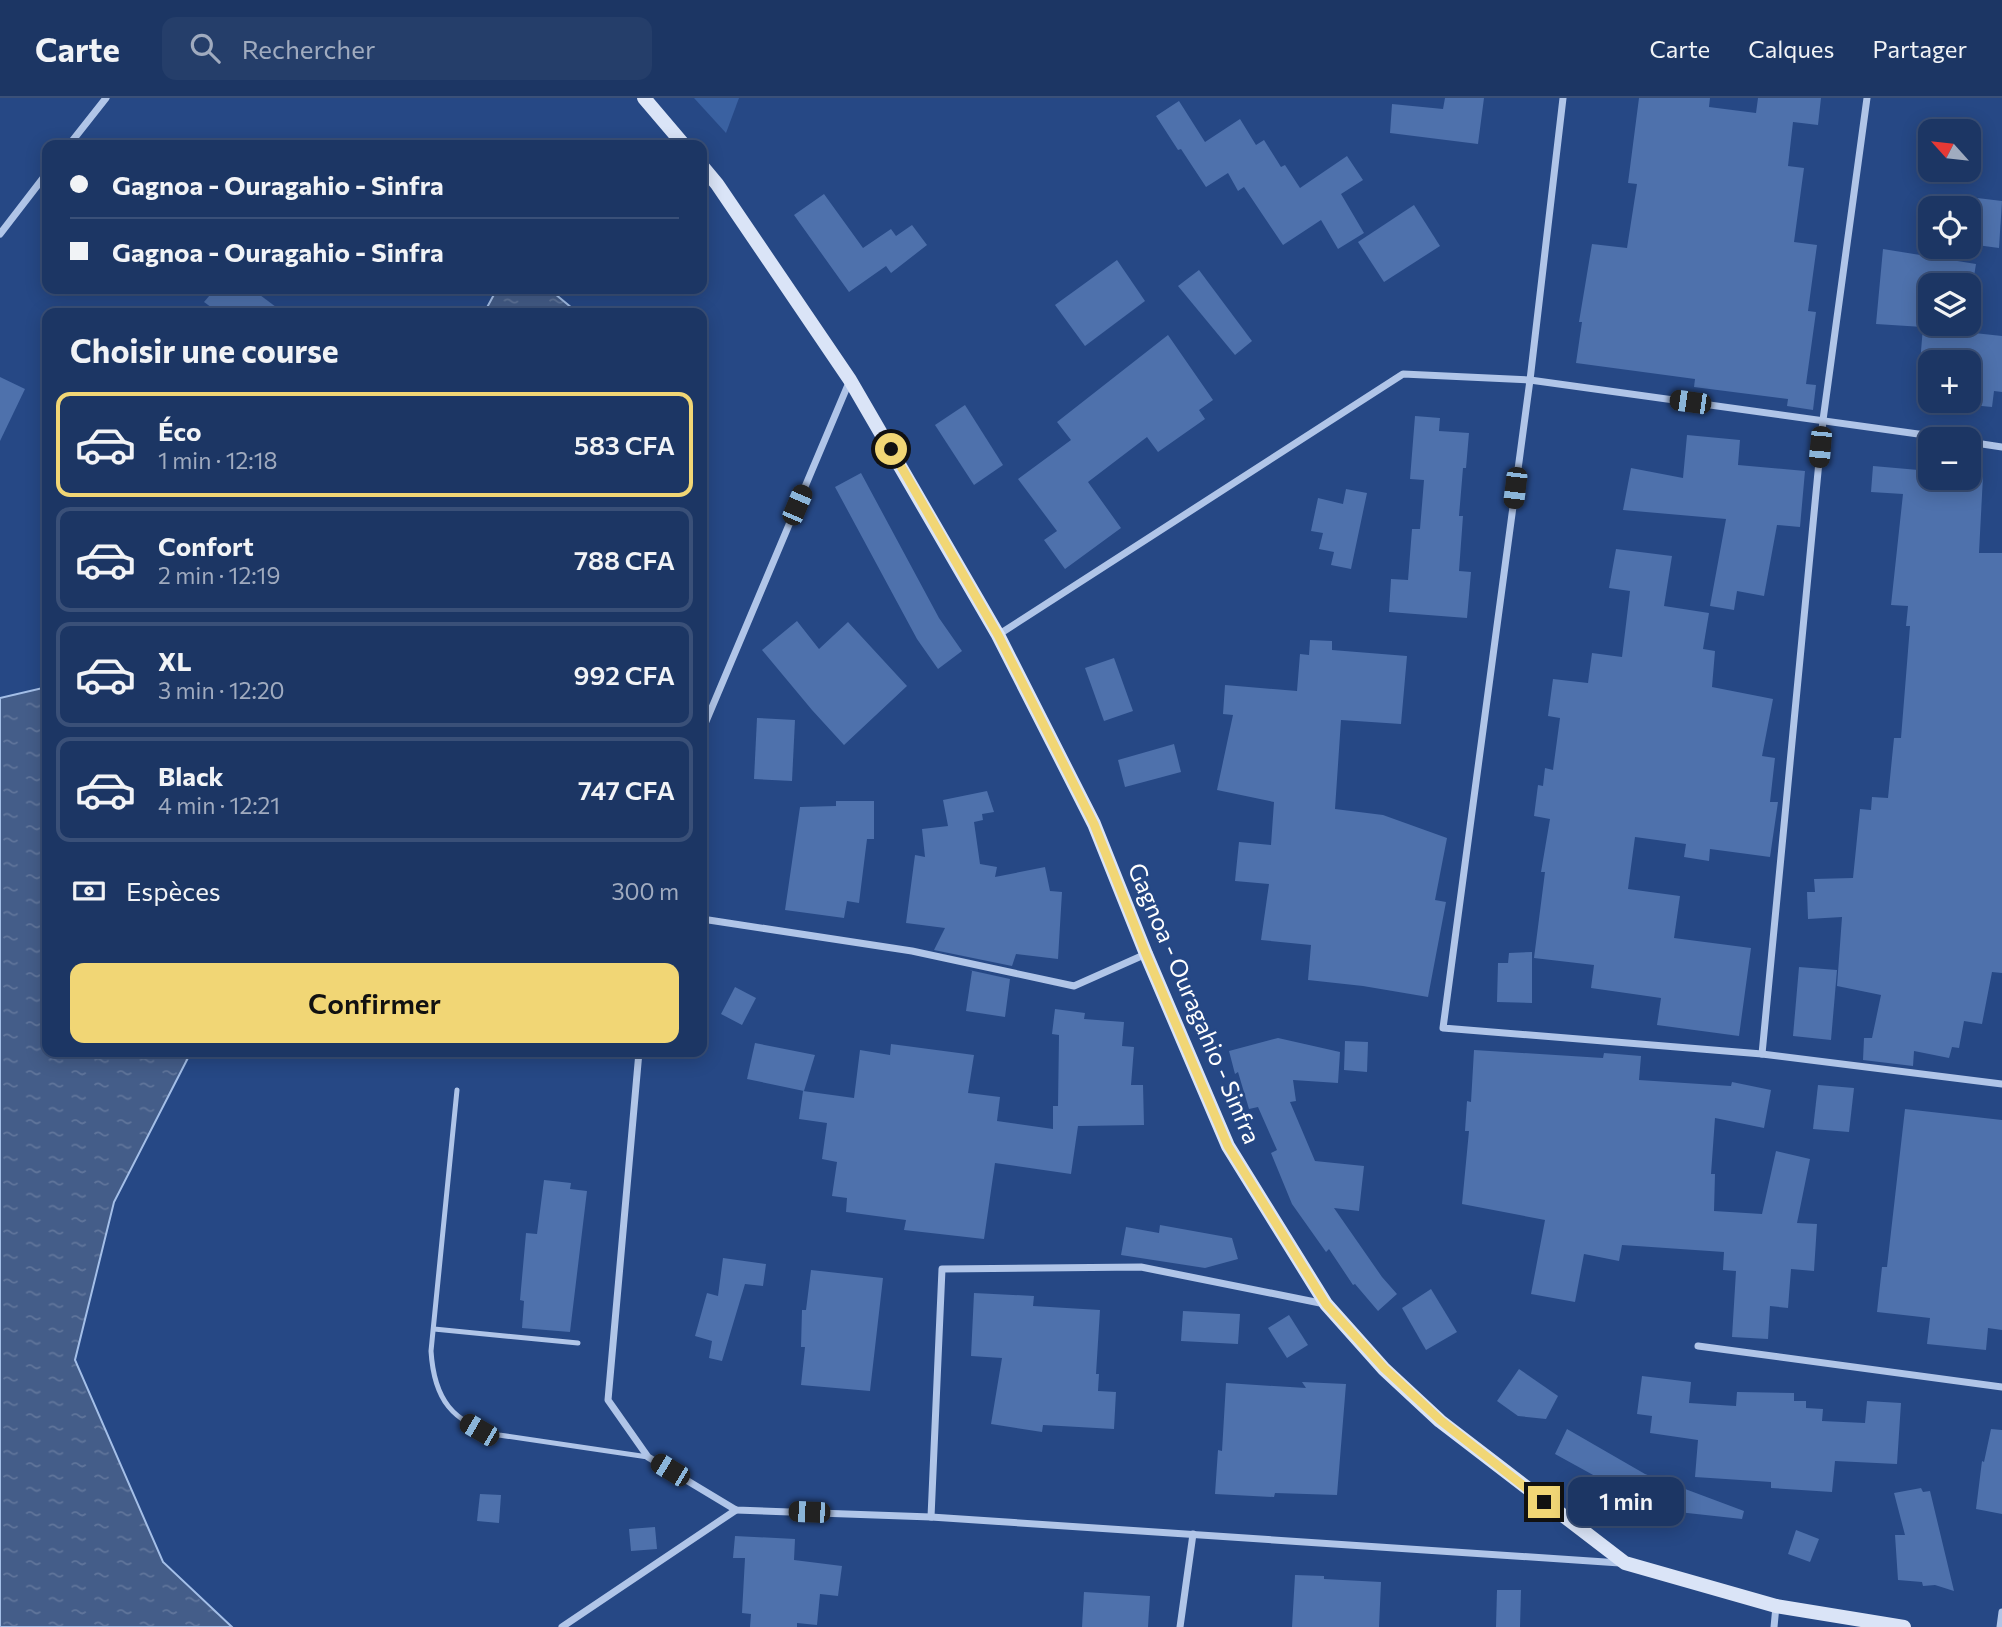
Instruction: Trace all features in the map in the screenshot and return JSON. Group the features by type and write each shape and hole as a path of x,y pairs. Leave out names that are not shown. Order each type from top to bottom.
{"main road":[{"path":"644,98 680,140"},
{"name":"Gagnoa - Ouragahio - Sinfra","path":"707,172 850,380 998,635 1094,824 1228,1146 1326,1304 1384,1368 1440,1420 1625,1563 1776,1606 1904,1627"}],"street":[{"path":"73,140 106,98"},
{"path":"1563,98 1530,380 1443,1028 1762,1054 2002,1083"},
{"path":"1762,1054 1823,419 1867,98"},
{"path":"0,234 42,179"},
{"path":"998,635 1403,374 1530,380 1918,434"},
{"path":"707,719 850,380"},
{"path":"1981,444 2002,447"},
{"path":"707,920 912,951 1074,986 1146,954"},
{"path":"639,1057 608,1400 648,1457 736,1510 932,1517 1625,1563"},
{"path":"932,1517 942,1269 1141,1267 1326,1304"},
{"path":"1698,1346 2002,1387"},
{"path":"562,1627 736,1510"},
{"path":"1180,1627 1193,1534"},
{"path":"1774,1627 1776,1606"},
{"path":"2000,1627 2002,1612"}],"lane":[{"path":"457,1090 431,1351 432,1376 441,1397 457,1417 479,1430 648,1457"},
{"path":"434,1329 578,1343"}],"shaded area":[{"path":"694,98 739,98 726,133"}],"water":[{"path":"494,294 555,294 572,308 487,308"},
{"path":"42,688 42,1057 188,1057 114,1202 75,1360 163,1562 232,1627 0,1627 0,698"}],"building":[{"path":"1445,98 1484,98 1478,144 1390,133 1392,104 1443,109"},
{"path":"1639,98 1710,98 1709,107 1756,113 1758,98 1821,98 1818,125 1793,122 1788,166 1804,168 1794,242 1817,245 1808,311 1816,312 1806,384 1816,385 1813,410 1787,406 1788,399 1694,387 1695,379 1576,363 1582,322 1579,322 1592,244 1627,248 1637,184 1628,183"},
{"path":"1179,101 1205,142 1240,119 1256,145 1264,140 1281,167 1285,165 1300,188 1347,156 1363,180 1341,194 1364,233 1338,249 1321,220 1283,245 1244,187 1238,191 1228,173 1206,187 1181,149 1178,150 1156,116"},
{"path":"824,194 863,248 891,229 896,236 912,225 927,245 891,273 886,266 849,292 794,215"},
{"path":"1981,198 2002,201 1999,248 1981,246"},
{"path":"1414,205 1440,246 1384,282 1358,242"},
{"path":"1883,249 1918,255 1918,259 1945,259 1976,264 1975,273 1918,273 1918,327 1876,324"},
{"path":"1117,260 1145,301 1085,346 1055,305"},
{"path":"1199,270 1252,341 1235,355 1178,286"},
{"path":"211,294 259,294 277,308 212,308 204,302"},
{"path":"1981,334 2002,336 2002,392 1994,391 1992,407 1981,406 1981,350 1921,350 1922,336 1981,336"},
{"path":"1168,335 1213,400 1199,410 1205,419 1158,452 1147,437 1088,482 1121,528 1065,569 1044,540 1057,531 1018,479 1071,440 1057,422"},
{"path":"0,377 25,389 0,441"},
{"path":"965,405 1003,465 974,485 935,425"},
{"path":"1415,416 1440,418 1439,431 1469,433 1459,516 1463,516 1459,571 1471,572 1467,618 1389,612 1391,579 1408,580 1412,529 1420,529 1424,480 1410,479"},
{"path":"1687,435 1740,440 1738,465 1805,471 1800,527 1777,525 1764,596 1737,591 1734,610 1710,606 1726,519 1623,510 1631,468 1683,478"},
{"path":"1873,466 1918,470 1918,490 1981,490 1983,476 1979,553 2002,553 2002,973 1992,972 1982,1024 1964,1021 1959,1048 1952,1047 1949,1058 1914,1051 1913,1066 1863,1060 1864,1038 1872,1038 1881,995 1837,986 1842,917 1808,919 1807,892 1815,892 1814,879 1853,878 1860,809 1871,810 1872,797 1888,798 1894,738 1901,738 1910,626 1906,626 1908,606 1891,605 1903,494 1871,492"},
{"path":"861,473 939,618 962,651 938,669 917,639 835,487"},
{"path":"1346,489 1367,493 1351,569 1331,565 1334,552 1319,549 1323,533 1311,531 1318,498 1343,504"},
{"path":"1616,549 1672,556 1664,606 1709,613 1703,649 1715,651 1712,687 1773,699 1762,756 1775,758 1770,802 1778,802 1770,857 1710,849 1709,861 1684,857 1686,844 1635,837 1628,889 1680,896 1674,938 1751,948 1739,1036 1657,1025 1661,998 1591,988 1594,965 1534,958 1545,872 1541,872 1550,819 1534,816 1538,785 1543,786 1545,768 1553,770 1560,718 1548,716 1553,679 1588,683 1592,653 1622,657 1630,591 1609,588"},
{"path":"797,621 819,649 848,622 907,686 844,745 762,650"},
{"path":"1310,640 1332,641 1332,650 1407,656 1401,724 1341,720 1335,809 1383,815 1447,838 1435,900 1446,902 1428,997 1308,980 1311,945 1261,940 1269,884 1235,881 1239,842 1271,845 1274,802 1217,790 1233,715 1223,714 1225,685 1297,691 1300,654 1309,655"},
{"path":"1114,658 1133,711 1104,721 1085,668"},
{"path":"757,718 795,720 792,781 754,779"},
{"path":"1174,744 1181,772 1125,787 1118,760"},
{"path":"987,791 994,812 982,814 983,820 974,822 980,864 997,867 995,877 1045,867 1050,891 1062,892 1058,959 1016,954 1012,966 934,950 945,928 906,923 915,855 925,857 922,829 948,826 943,800"},
{"path":"836,801 874,801 874,839 867,839 859,903 847,901 844,918 785,910 800,807 836,806"},
{"path":"1532,952 1532,1003 1497,1002 1498,963 1508,963 1509,953"},
{"path":"1799,967 1837,970 1831,1040 1793,1036"},
{"path":"969,970 1010,979 1005,1017 966,1011 972,971"},
{"path":"735,987 756,998 742,1025 721,1014"},
{"path":"1055,1009 1085,1013 1084,1019 1124,1022 1122,1046 1134,1047 1131,1085 1143,1085 1144,1125 1078,1126 1071,1174 995,1163 984,1239 904,1230 906,1220 846,1212 847,1198 832,1196 837,1162 822,1159 827,1123 799,1119 803,1091 854,1098 860,1050 890,1055 891,1044 974,1055 968,1093 1000,1097 997,1121 1053,1129 1053,1106 1058,1106 1059,1035 1052,1034"},
{"path":"1278,1038 1340,1052 1338,1083 1293,1080 1296,1101 1290,1102 1315,1161 1364,1166 1359,1211 1334,1208 1397,1294 1378,1311 1355,1284 1353,1285 1329,1249 1326,1252 1292,1204 1271,1153 1277,1150 1258,1107 1249,1109 1238,1072 1235,1074 1229,1051"},
{"path":"1345,1041 1368,1042 1367,1072 1344,1070"},
{"path":"755,1043 815,1055 804,1091 747,1079"},
{"path":"1474,1050 1603,1058 1604,1053 1641,1056 1639,1080 1731,1086 1732,1082 1771,1090 1764,1128 1715,1118 1711,1174 1715,1174 1714,1211 1762,1214 1776,1151 1810,1159 1797,1223 1817,1224 1814,1271 1791,1269 1788,1308 1770,1306 1768,1339 1732,1337 1736,1271 1723,1270 1724,1252 1622,1245 1619,1261 1584,1254 1575,1302 1531,1294 1545,1220 1462,1204 1469,1131 1465,1131 1467,1101 1471,1102"},
{"path":"1818,1085 1854,1088 1849,1132 1813,1129"},
{"path":"1905,1109 2002,1120 2002,1330 1988,1328 1986,1350 1927,1344 1930,1318 1877,1312 1882,1267 1887,1267"},
{"path":"544,1180 571,1183 570,1189 587,1191 570,1332 522,1328 524,1301 520,1300 526,1233 537,1234"},
{"path":"1160,1225 1232,1238 1238,1259 1205,1268 1121,1255 1126,1227 1159,1233"},
{"path":"723,1258 766,1264 763,1286 745,1284 722,1361 709,1358 712,1341 695,1336 707,1293 718,1296"},
{"path":"811,1270 883,1278 870,1391 801,1385 805,1347 801,1347 802,1310 806,1310"},
{"path":"1431,1289 1457,1332 1426,1350 1402,1308"},
{"path":"974,1293 1034,1296 1033,1306 1100,1310 1096,1374 1099,1374 1098,1391 1116,1392 1114,1429 1043,1425 1042,1432 991,1424 1002,1358 971,1356"},
{"path":"1183,1311 1240,1314 1238,1344 1181,1341"},
{"path":"1289,1315 1308,1345 1287,1358 1268,1328"},
{"path":"1519,1369 1558,1396 1546,1419 1518,1416 1497,1401"},
{"path":"1642,1376 1691,1382 1689,1403 1736,1406 1737,1392 1794,1393 1794,1401 1806,1401 1806,1408 1823,1409 1822,1421 1865,1423 1867,1401 1901,1403 1897,1464 1835,1461 1832,1492 1771,1488 1771,1482 1695,1477 1698,1440 1650,1433 1652,1416 1637,1414"},
{"path":"1302,1382 1346,1384 1337,1495 1275,1493 1274,1497 1215,1494 1218,1450 1222,1451 1226,1383 1306,1388"},
{"path":"1567,1429 1645,1474 1744,1511 1742,1519 1669,1511 1667,1515 1648,1508 1647,1511 1621,1497 1624,1492 1555,1454"},
{"path":"1991,1429 2002,1430 2002,1514 1976,1509 1982,1461 1984,1462"},
{"path":"1921,1488 1923,1492 1930,1491 1954,1591 1935,1585 1923,1586 1922,1582 1898,1580 1895,1535 1905,1535 1894,1493"},
{"path":"480,1494 501,1495 499,1523 477,1521"},
{"path":"655,1527 657,1549 631,1551 629,1529"},
{"path":"1796,1530 1819,1539 1810,1562 1788,1554"},
{"path":"735,1536 795,1539 794,1560 842,1566 838,1596 820,1594 817,1625 797,1623 797,1627 750,1627 751,1614 742,1613 745,1558 733,1558"},
{"path":"1295,1575 1381,1582 1379,1627 1292,1627"},
{"path":"1497,1590 1521,1590 1520,1627 1496,1627"},
{"path":"1084,1592 1150,1596 1148,1627 1082,1627"}],"route":[{"path":"891,449 998,635 1094,824 1228,1146 1326,1304 1384,1368 1440,1420 1544,1502"}]}
